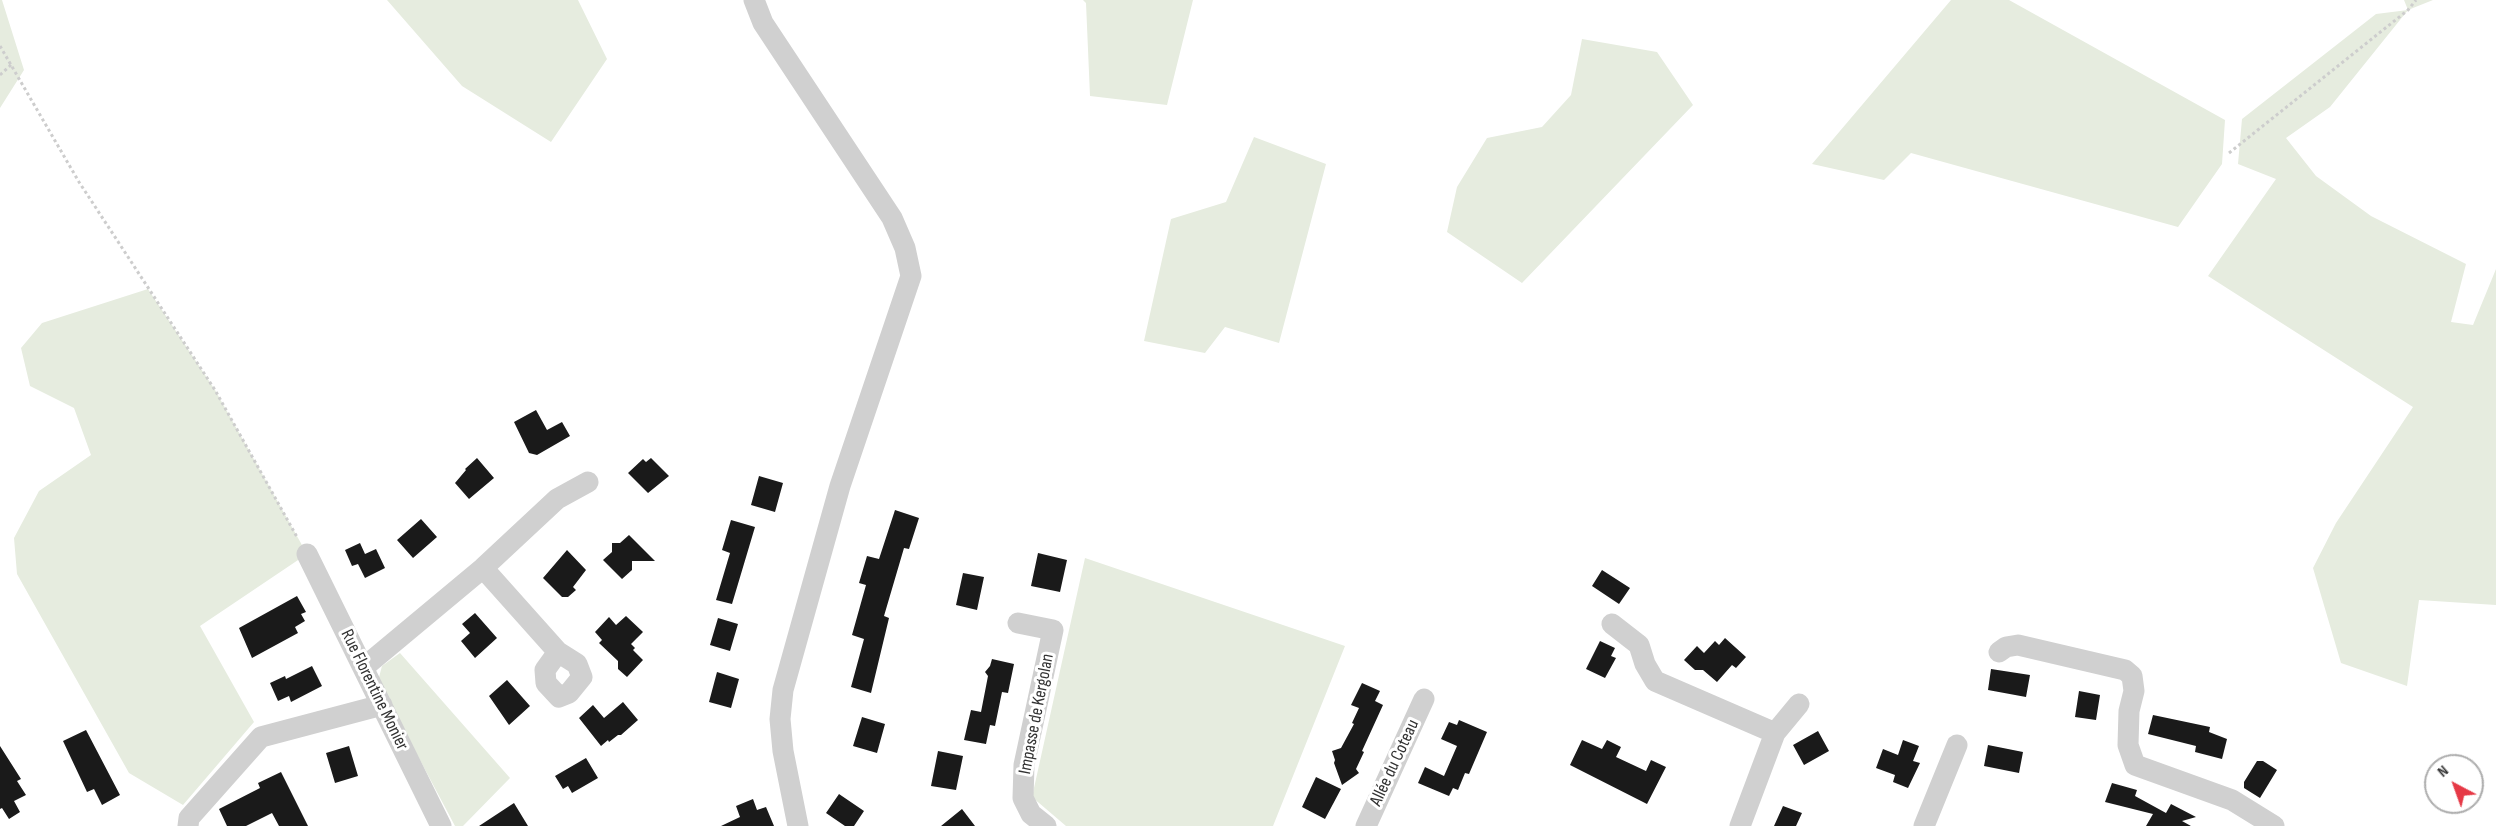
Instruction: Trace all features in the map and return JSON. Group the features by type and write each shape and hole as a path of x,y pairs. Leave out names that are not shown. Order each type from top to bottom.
{"street":[{"path":"754,0 764,22 892,218 905,248 910,276 840,486 783,690 780,718 783,751 798,826"},
{"path":"363,668 483,568 557,499 588,482"},
{"name":"Rue Florentine Monier","path":"307,554 441,826"},
{"path":"483,568 558,652"},
{"name":"Impasse de Kergolan","path":"1018,623 1053,630 1024,765 1023,798 1031,814 1046,826"},
{"path":"1612,624 1639,645 1645,663 1655,681 1775,733"},
{"path":"2000,652 2006,647 2018,645 2126,670 2132,676 2134,691 2129,711 2128,745 2135,765 2232,800 2274,826"},
{"name":"Allée du Coteau","path":"1366,826 1424,699"},
{"path":"1740,826 1775,733 1798,704"},
{"path":"188,826 189,818 261,737 382,705"},
{"path":"1924,826 1957,745"}],"path":[{"path":"2229,153 2408,10 2416,0"},
{"path":"0,46 79,182 215,390 307,554"},
{"path":"0,75 11,65"}],"shaded area":[{"path":"0,0 2,0 24,70 0,108"},
{"path":"387,0 578,0 607,59 551,142 462,86"},
{"path":"1083,0 1193,0 1167,105 1090,96 1086,3"},
{"path":"1951,0 2009,0 2225,120 2222,164 2178,227 1911,153 1884,180 1812,164"},
{"path":"2404,0 2433,0 2408,10"},
{"path":"2408,10 2330,107 2286,138 2316,176 2371,216 2466,264 2451,322 2473,325 2496,269 2496,605 2419,600 2407,686 2341,663 2313,568 2336,523 2413,407 2208,276 2276,179 2238,164 2242,119 2376,14"},
{"path":"1582,39 1657,52 1693,105 1522,283 1447,232 1457,187 1487,138 1542,127 1571,95"},
{"path":"1254,137 1326,164 1279,343 1225,327 1205,353 1144,341 1171,219 1226,202"},
{"path":"148,289 215,390 307,554 200,626 254,722 183,805 129,773 17,574 14,538 39,491 91,455 74,408 30,386 21,348 42,323"},
{"path":"1085,558 1345,646 1273,826 1066,826 1032,797"},
{"path":"400,653 510,778 463,826 455,826 378,681 382,666"}],"building":[{"path":"536,410 547,430 562,422 570,436 537,455 529,453 514,422"},
{"path":"477,458 494,478 469,499 455,483"},
{"path":"651,458 669,476 648,493 628,473 643,459 646,462"},
{"path":"759,476 783,483 775,512 751,505"},
{"path":"895,510 919,518 909,549 904,548 884,616 889,618 871,693 851,687 864,639 852,635 866,585 859,583 867,556 879,559"},
{"path":"421,519 437,537 413,558 397,540"},
{"path":"731,520 755,527 732,604 716,600 730,553 722,550"},
{"path":"629,535 655,561 632,561 632,570 622,579 603,560 612,552 612,543 620,543"},
{"path":"360,543 365,554 376,549 385,568 365,578 358,564 352,566 345,550"},
{"path":"567,550 586,570 573,587 576,590 568,597 562,597 543,578"},
{"path":"1038,553 1067,560 1060,592 1031,586"},
{"path":"1602,570 1630,588 1619,604 1592,586"},
{"path":"963,573 984,577 977,610 956,605"},
{"path":"297,596 306,612 301,614 305,621 295,627 298,633 252,658 239,628"},
{"path":"475,613 497,638 475,658 461,641 470,633 462,624"},
{"path":"626,616 643,632 631,644 635,648 633,650 643,660 627,677 618,669 618,661 599,643 602,640 595,632 609,617 616,625"},
{"path":"718,618 738,624 730,651 710,645"},
{"path":"1725,638 1746,657 1736,668 1732,665 1717,682 1703,670 1695,670 1684,660 1697,646 1704,653 1715,641 1719,645"},
{"path":"1600,641 1615,648 1611,656 1616,658 1605,678 1586,669"},
{"path":"992,659 1014,664 1008,693 1002,692 995,726 990,725 986,744 964,740 971,710 981,712 988,676 985,672"},
{"path":"312,666 322,686 291,702 289,696 278,701 270,683 285,676 286,679"},
{"path":"1991,669 2030,675 2026,697 1988,690"},
{"path":"717,672 739,679 731,708 709,702"},
{"path":"507,680 530,706 509,725 489,696"},
{"path":"1362,683 1380,691 1375,701 1383,705 1362,751 1364,752 1356,769 1359,773 1342,785 1332,751 1341,748 1354,724 1352,723 1359,708 1351,705"},
{"path":"2079,691 2100,695 2096,720 2075,717"},
{"path":"623,702 638,720 621,735 609,742 608,740 601,746 579,718 593,705 604,718"},
{"path":"2153,715 2210,727 2209,732 2227,739 2222,759 2195,752 2196,746 2148,734"},
{"path":"862,717 885,724 877,753 853,746"},
{"path":"1459,720 1487,732 1469,774 1465,773 1458,790 1453,788 1449,796 1418,783 1425,767 1444,776 1457,746 1441,739 1449,722 1457,725"},
{"path":"86,730 120,795 102,805 94,789 87,792 63,741"},
{"path":"1818,731 1829,751 1804,765 1793,745"},
{"path":"1582,740 1602,749 1607,740 1621,747 1616,757 1646,771 1651,760 1666,767 1647,804 1570,765"},
{"path":"1903,740 1919,746 1913,761 1920,763 1908,788 1893,782 1895,775 1876,768 1883,749 1898,755"},
{"path":"1988,745 2023,752 2019,773 1984,766"},
{"path":"0,746 21,779 17,781 26,795 14,801 20,812 9,819 2,808 0,809"},
{"path":"349,746 358,776 335,783 326,753"},
{"path":"938,751 963,756 956,790 931,786"},
{"path":"586,758 598,778 572,793 568,786 563,789 555,776"},
{"path":"2257,761 2263,761 2277,770 2260,798 2244,788 2244,782"},
{"path":"281,772 308,826 279,826 272,813 246,826 227,826 219,809 260,788 258,783"},
{"path":"1316,777 1341,789 1325,819 1302,807"},
{"path":"2112,783 2137,790 2135,796 2166,813 2171,804 2196,817 2182,821 2191,826 2146,826 2153,814 2105,802"},
{"path":"839,794 864,811 854,826 845,826 826,813"},
{"path":"753,799 757,810 766,807 774,826 721,826 740,817 736,806"},
{"path":"514,803 528,826 479,826"},
{"path":"1783,806 1802,813 1796,826 1774,826"},
{"path":"962,809 975,826 941,826"}]}
